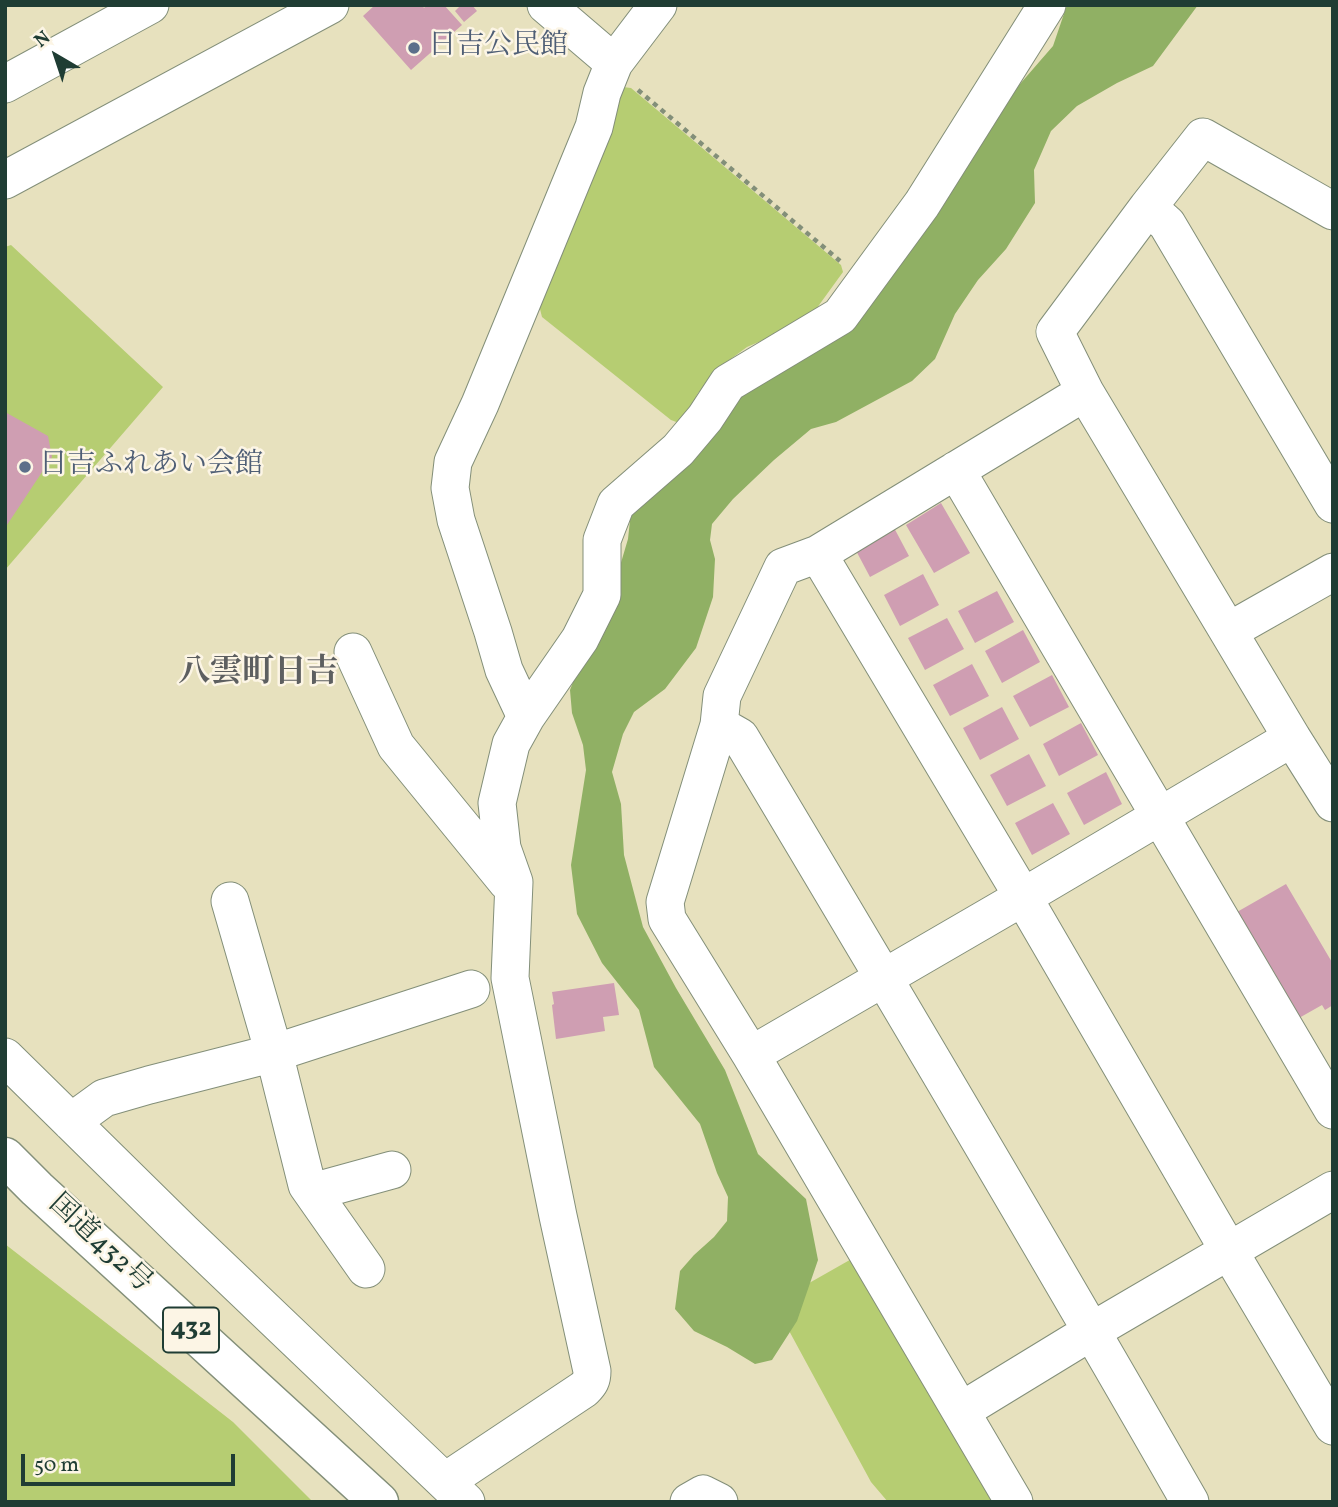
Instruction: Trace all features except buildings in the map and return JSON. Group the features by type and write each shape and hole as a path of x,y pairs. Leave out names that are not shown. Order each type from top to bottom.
{"highway":[{"name":"国道432号","path":"5,1157 379,1502"}],"street":[{"path":"5,84 150,5"},
{"path":"5,180 330,5"},
{"path":"546,5 613,66"},
{"path":"526,717 504,670 456,520 450,488 453,462 480,404 594,127 602,93 613,66 658,5"},
{"path":"5,1057 183,1232 456,1492 590,1383 592,1371 510,978 514,881 502,848 497,803 511,744 526,717 580,639 602,595 602,540 616,504 678,450 705,418 727,383 840,316 922,204 1043,7"},
{"path":"1333,211 1203,137 1055,332 1085,392 1333,803"},
{"path":"1148,207 1167,224 1333,504"},
{"path":"1014,1502 751,1055 667,919 665,902 719,725 722,696 783,566 818,554 1085,392"},
{"path":"956,470 1333,1111"},
{"path":"818,554 1333,1426"},
{"path":"1229,631 1333,572"},
{"path":"353,652 396,746 513,889"},
{"path":"719,725 740,737 1092,1331 1190,1502"},
{"path":"751,1055 1292,738"},
{"path":"230,901 274,1053 307,1185 366,1269"},
{"path":"71,1122 104,1098 274,1053 471,989"},
{"path":"312,1192 391,1170"},
{"path":"961,1411 1333,1190"},
{"path":"689,1502 702,1494 719,1502"}],"path":[{"path":"613,66 848,268"}],"green space":[{"path":"1067,5 1198,5 1153,66 1077,106 1051,131 1034,170 1035,203 1006,249 978,280 955,314 935,359 912,381 836,422 811,429 733,499 712,524 710,540 715,559 713,597 696,648 665,689 634,712 623,734 612,772 621,804 624,855 643,927 725,1070 758,1154 806,1199 818,1260 797,1321 772,1360 755,1364 694,1331 675,1309 680,1271 727,1221 728,1197 700,1124 654,1067 639,1010 602,963 577,914 571,865 586,770 583,745 572,713 570,690 612,593 628,539 631,511 715,412 822,336 1007,99 1053,46"},
{"path":"623,87 631,88 841,265 843,272 814,312 798,325 747,347 724,364 698,393 685,418 679,423 671,420 542,317 539,305"},
{"path":"11,245 163,387 5,570 5,247"},
{"path":"5,1244 233,1422 313,1502 5,1502"},
{"path":"855,1257 993,1502 888,1502 871,1482 774,1303"}],"place":[{"name":"日吉公民館","path":"414,48"},
{"name":"日吉ふれあい会館","path":"25,467"}],"district":[{"name":"八雲町日吉","path":"258,675"}]}
